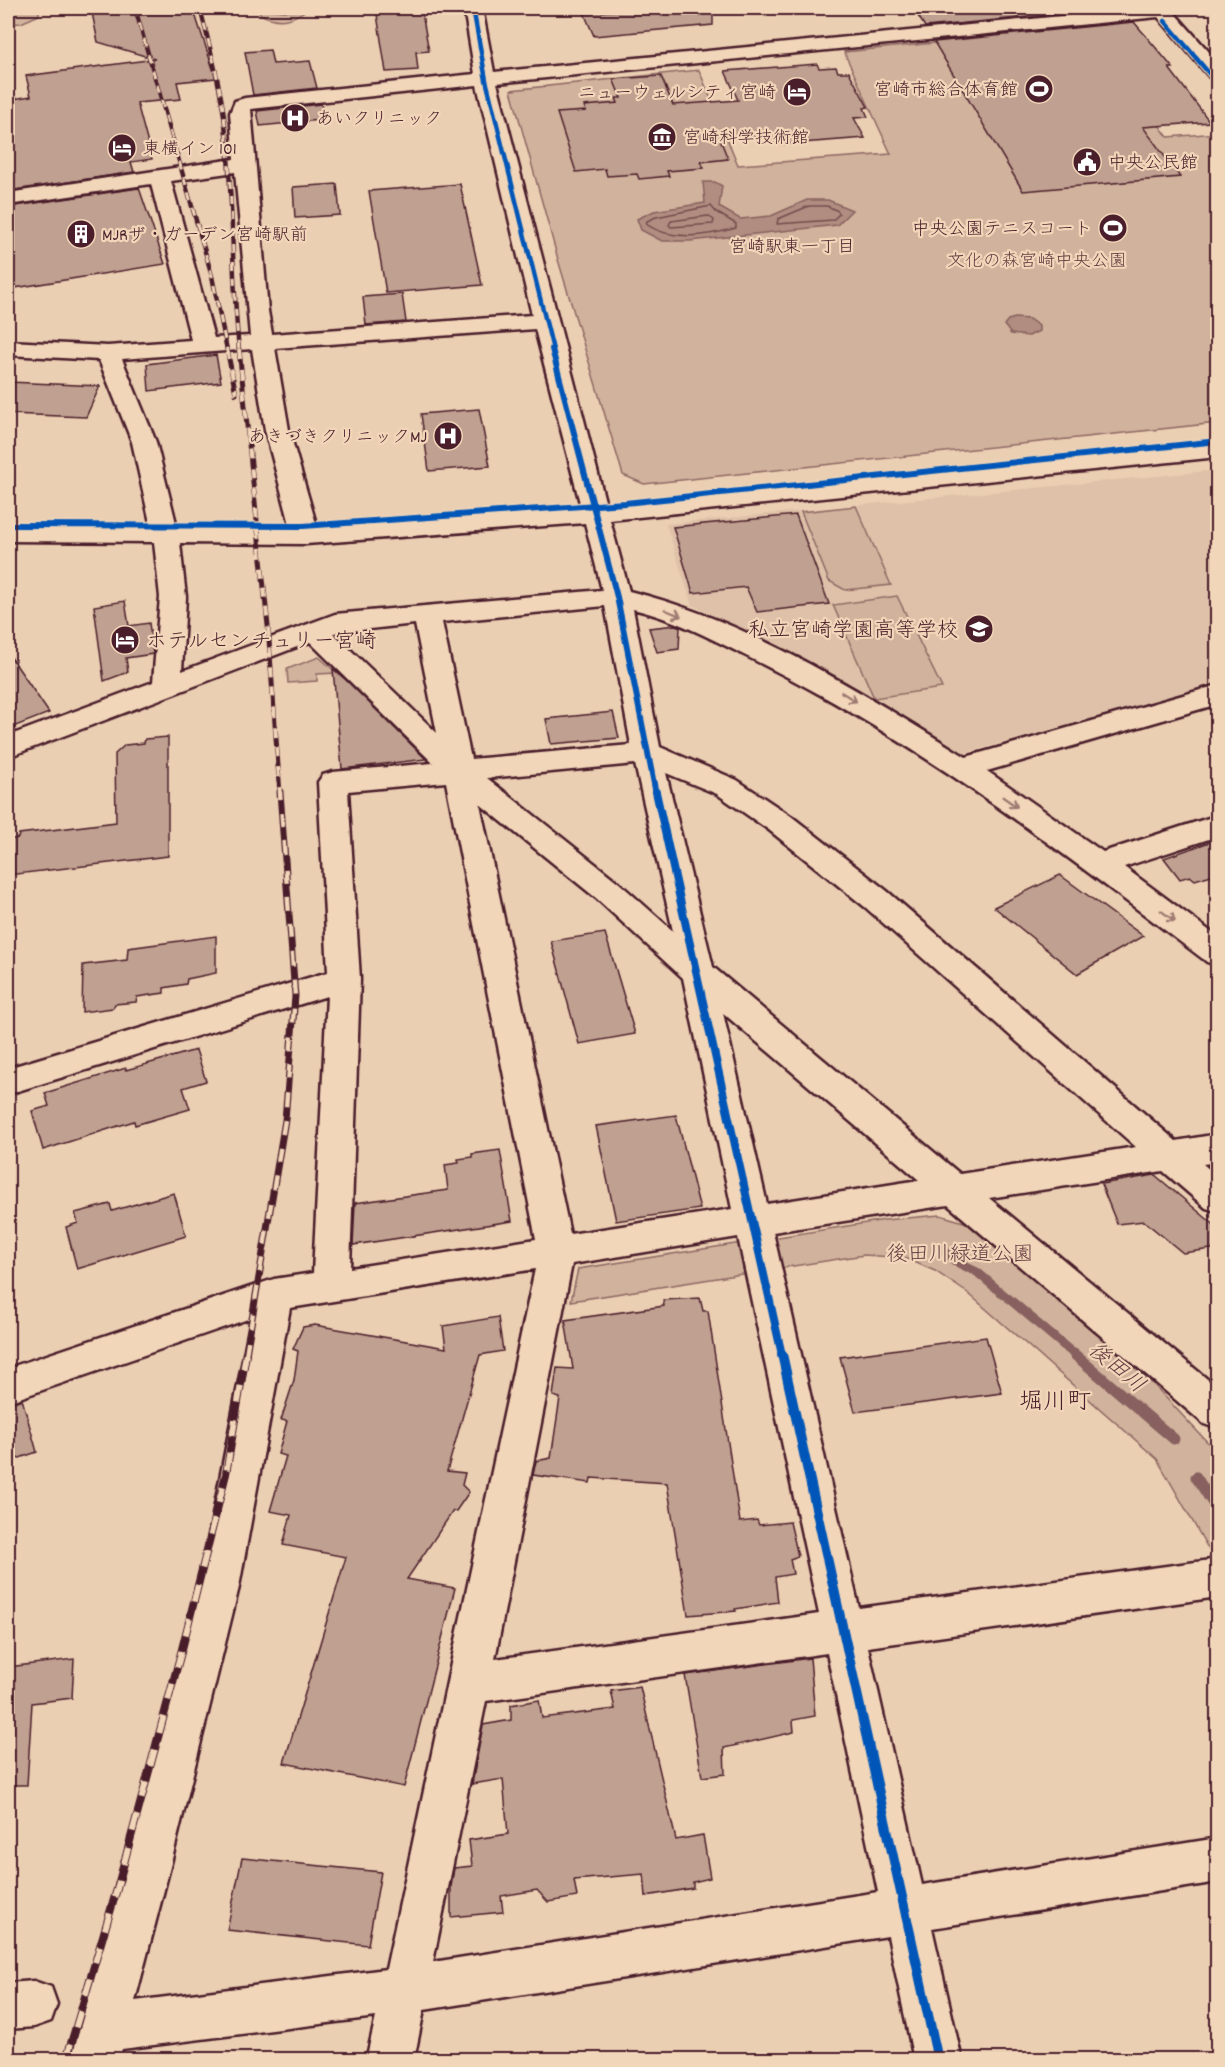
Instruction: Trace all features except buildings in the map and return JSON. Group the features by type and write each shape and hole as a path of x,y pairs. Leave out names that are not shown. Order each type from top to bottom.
{"street":[{"path":"473,8 486,80 545,321 617,597 647,753 698,973 938,2060"},
{"path":"306,536 277,430 257,311 240,113 242,105 1162,9 1217,74"},
{"path":"8,199 245,164"},
{"path":"159,175 204,346"},
{"path":"8,348 108,353 545,321"},
{"path":"108,353 144,442 166,536 173,597 167,686"},
{"path":"8,533 306,536 596,514 1218,450"},
{"path":"8,747 335,623 617,597 663,608 753,648 841,692 962,768 1099,864 1218,954"},
{"path":"390,2060 550,1293 556,1251 427,614"},
{"path":"315,630 342,659 459,771 607,890 698,973 1218,1412"},
{"path":"962,768 1218,694"},
{"path":"331,1287 345,979 333,782 647,753 727,787 780,824 876,899 1166,1156 1218,1198"},
{"path":"1099,864 1218,825"},
{"path":"8,1081 345,979"},
{"path":"8,1385 274,1295 1218,1148"},
{"path":"274,1295 219,1587 149,1863 99,2044 405,1990 1218,1860"},
{"path":"469,1683 1218,1578"}],"shaded area":[{"name":"私立宮崎学園高等学校","path":"1217,470 1217,683 962,754 878,702 790,653 692,605 666,524"}],"green space":[{"path":"8,8 39,8 39,15 21,23 8,24"},
{"path":"258,8 286,11 306,10 295,17 278,20 260,14"},
{"name":"文化の森宮崎中央公園","path":"1084,28 1168,137 1217,133 1217,423 644,484 623,475 559,263 511,90 699,70 738,165 891,154 844,52"},
{"path":"856,506 891,585 845,590 829,581 801,512"},
{"path":"897,596 942,688 874,698 833,605"},
{"path":"319,657 337,673 317,674 317,681 288,683 287,669"},
{"name":"後田川緑道公園","path":"940,1215 967,1223 997,1245 1154,1385 1211,1446 1218,1457 1217,1564 1157,1459 969,1294 935,1271 905,1258 864,1255 571,1301 578,1269 885,1220"}],"water":[{"path":"703,182 715,182 722,186 719,207 740,219 771,216 807,200 828,200 852,210 837,225 690,241 662,241 641,230 637,219 654,211 705,203"},
{"path":"1029,319 1039,326 1039,331 1029,336 1011,334 1004,325 1008,320"}],"waterway":[{"name":"後田川","path":"941,1249 956,1262 977,1272 1004,1295"},
{"name":"後田川","path":"1008,1298 1034,1320"},
{"name":"後田川","path":"1037,1323 1075,1355"},
{"name":"後田川","path":"1074,1354 1174,1439"},
{"name":"後田川","path":"1196,1477 1218,1511"}],"railway":[{"path":"135,8 212,276 227,350"},
{"path":"200,8 217,75 224,116 239,350"},
{"path":"227,349 236,394"},
{"path":"239,349 268,626 280,794"},
{"path":"246,1355 285,1120 295,996 280,792"},
{"path":"66,2060 117,1889 182,1649 226,1474 246,1354"}],"cycle path":[{"path":"473,8 486,80 545,321 617,597 647,753 698,973 938,2060"},
{"path":"1165,21 1218,84"},
{"path":"8,525 303,526 625,503 1218,441"}],"place":[{"name":"宮崎市総合体育館","path":"1039,89"},
{"name":"ニューウェルシティ宮崎","path":"797,92"},
{"name":"あいクリニック","path":"295,118"},
{"name":"宮崎科学技術館","path":"662,137"},
{"name":"東横イン 101","path":"122,148"},
{"name":"中央公民館","path":"1087,162"},
{"name":"中央公園テニスコート","path":"1113,228"},
{"name":"MJRザ・ガーデン宮崎駅前","path":"81,234"},
{"name":"あきづきクリニックMJ","path":"448,436"},
{"name":"私立宮崎学園高等学校","path":"979,629"},
{"name":"ホテルセンチュリー宮崎","path":"125,640"}],"district":[{"name":"宮崎駅東一丁目","path":"792,246"},
{"name":"堀川町","path":"1055,1400"}]}
